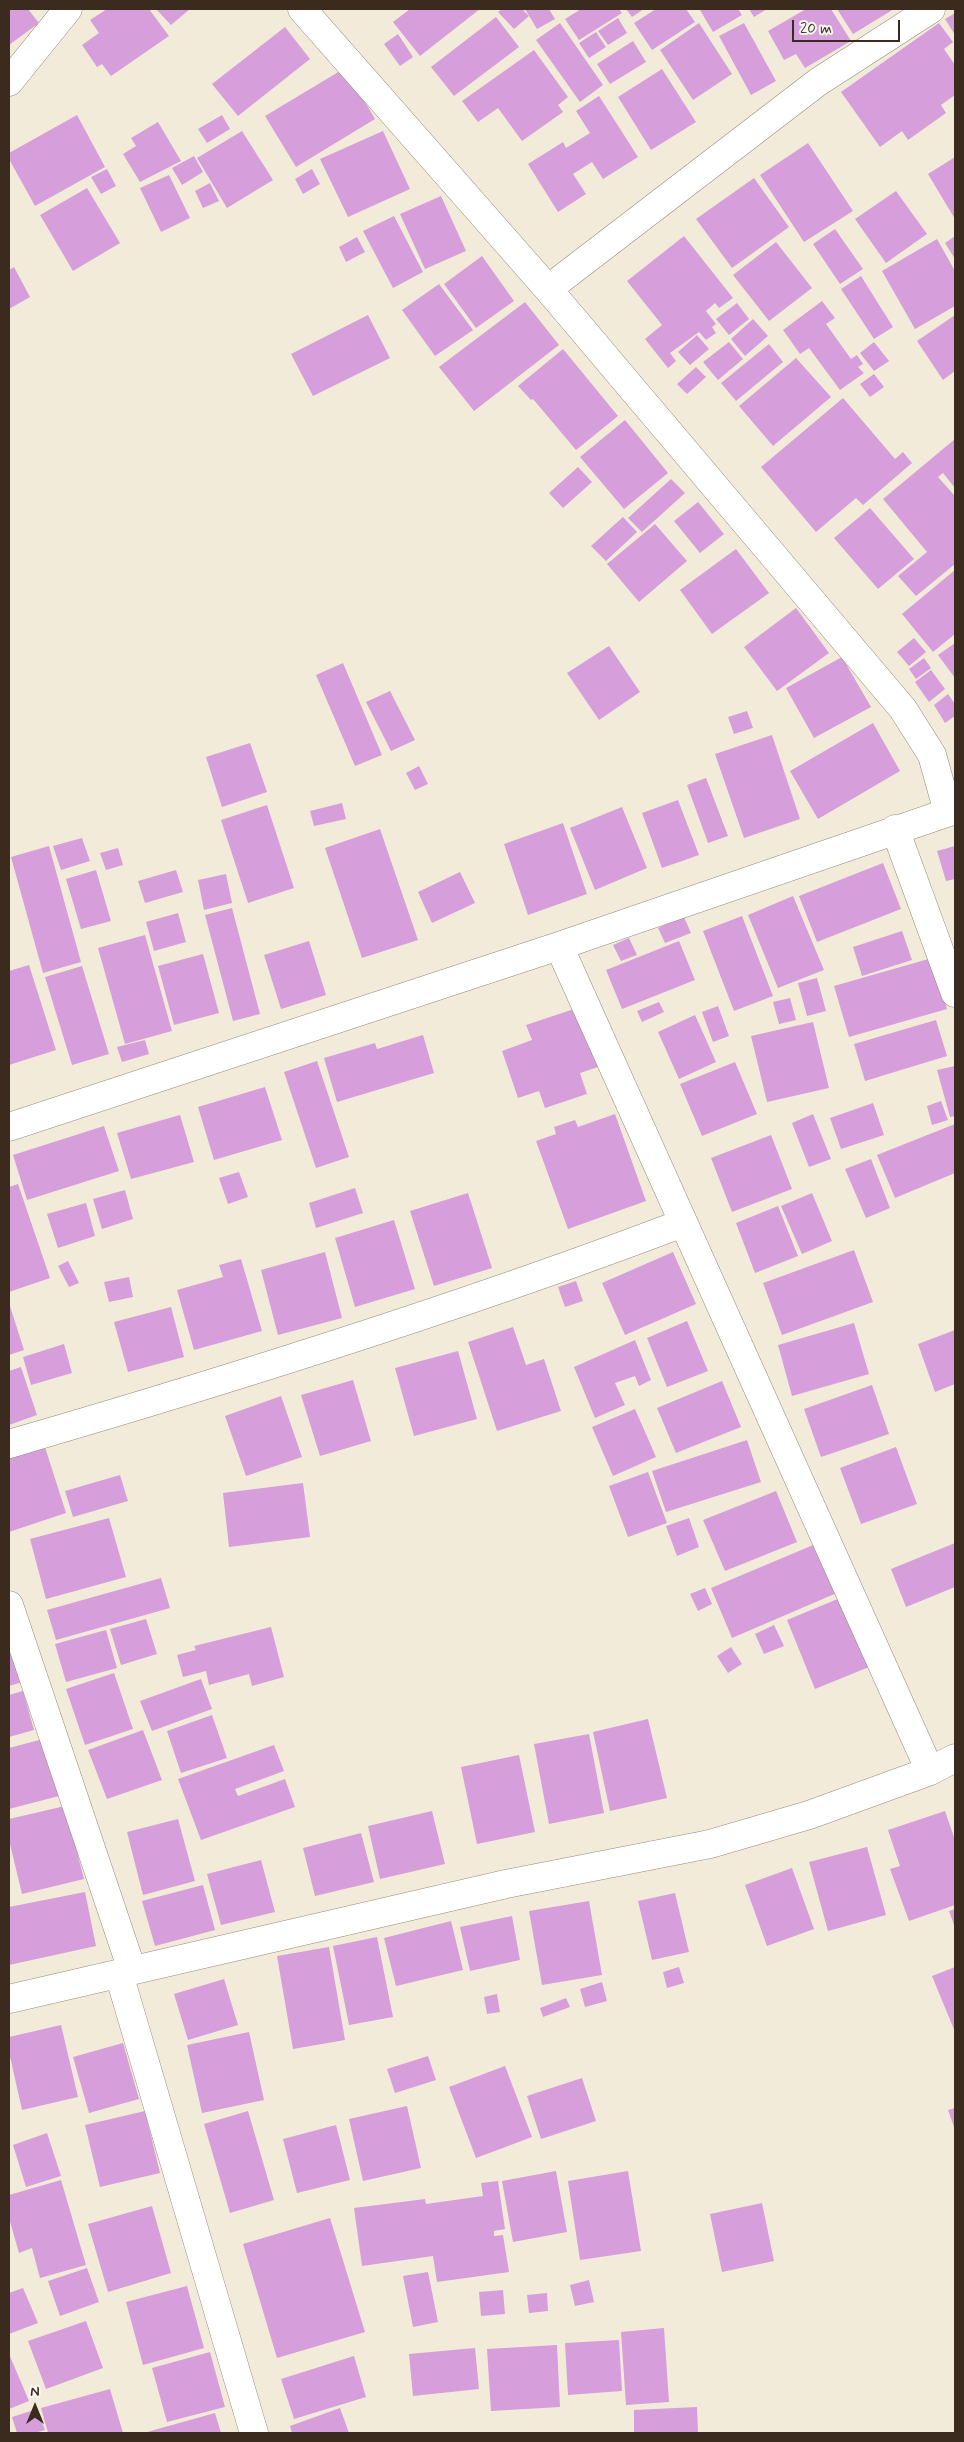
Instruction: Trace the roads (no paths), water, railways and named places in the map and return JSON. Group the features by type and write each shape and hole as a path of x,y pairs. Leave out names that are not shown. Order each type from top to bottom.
{"street":[{"path":"9,82 68,9"},
{"path":"9,1127 559,946 952,811 932,755 904,709 548,289 302,9"},
{"path":"548,289 818,82 931,9"},
{"path":"895,829 955,993"},
{"path":"559,946 930,1771"},
{"path":"9,1444 347,1342 550,1274 683,1223"},
{"path":"9,1605 125,1972 254,2433"},
{"path":"9,1999 506,1884 710,1844 809,1815 930,1771 955,1758"}]}
